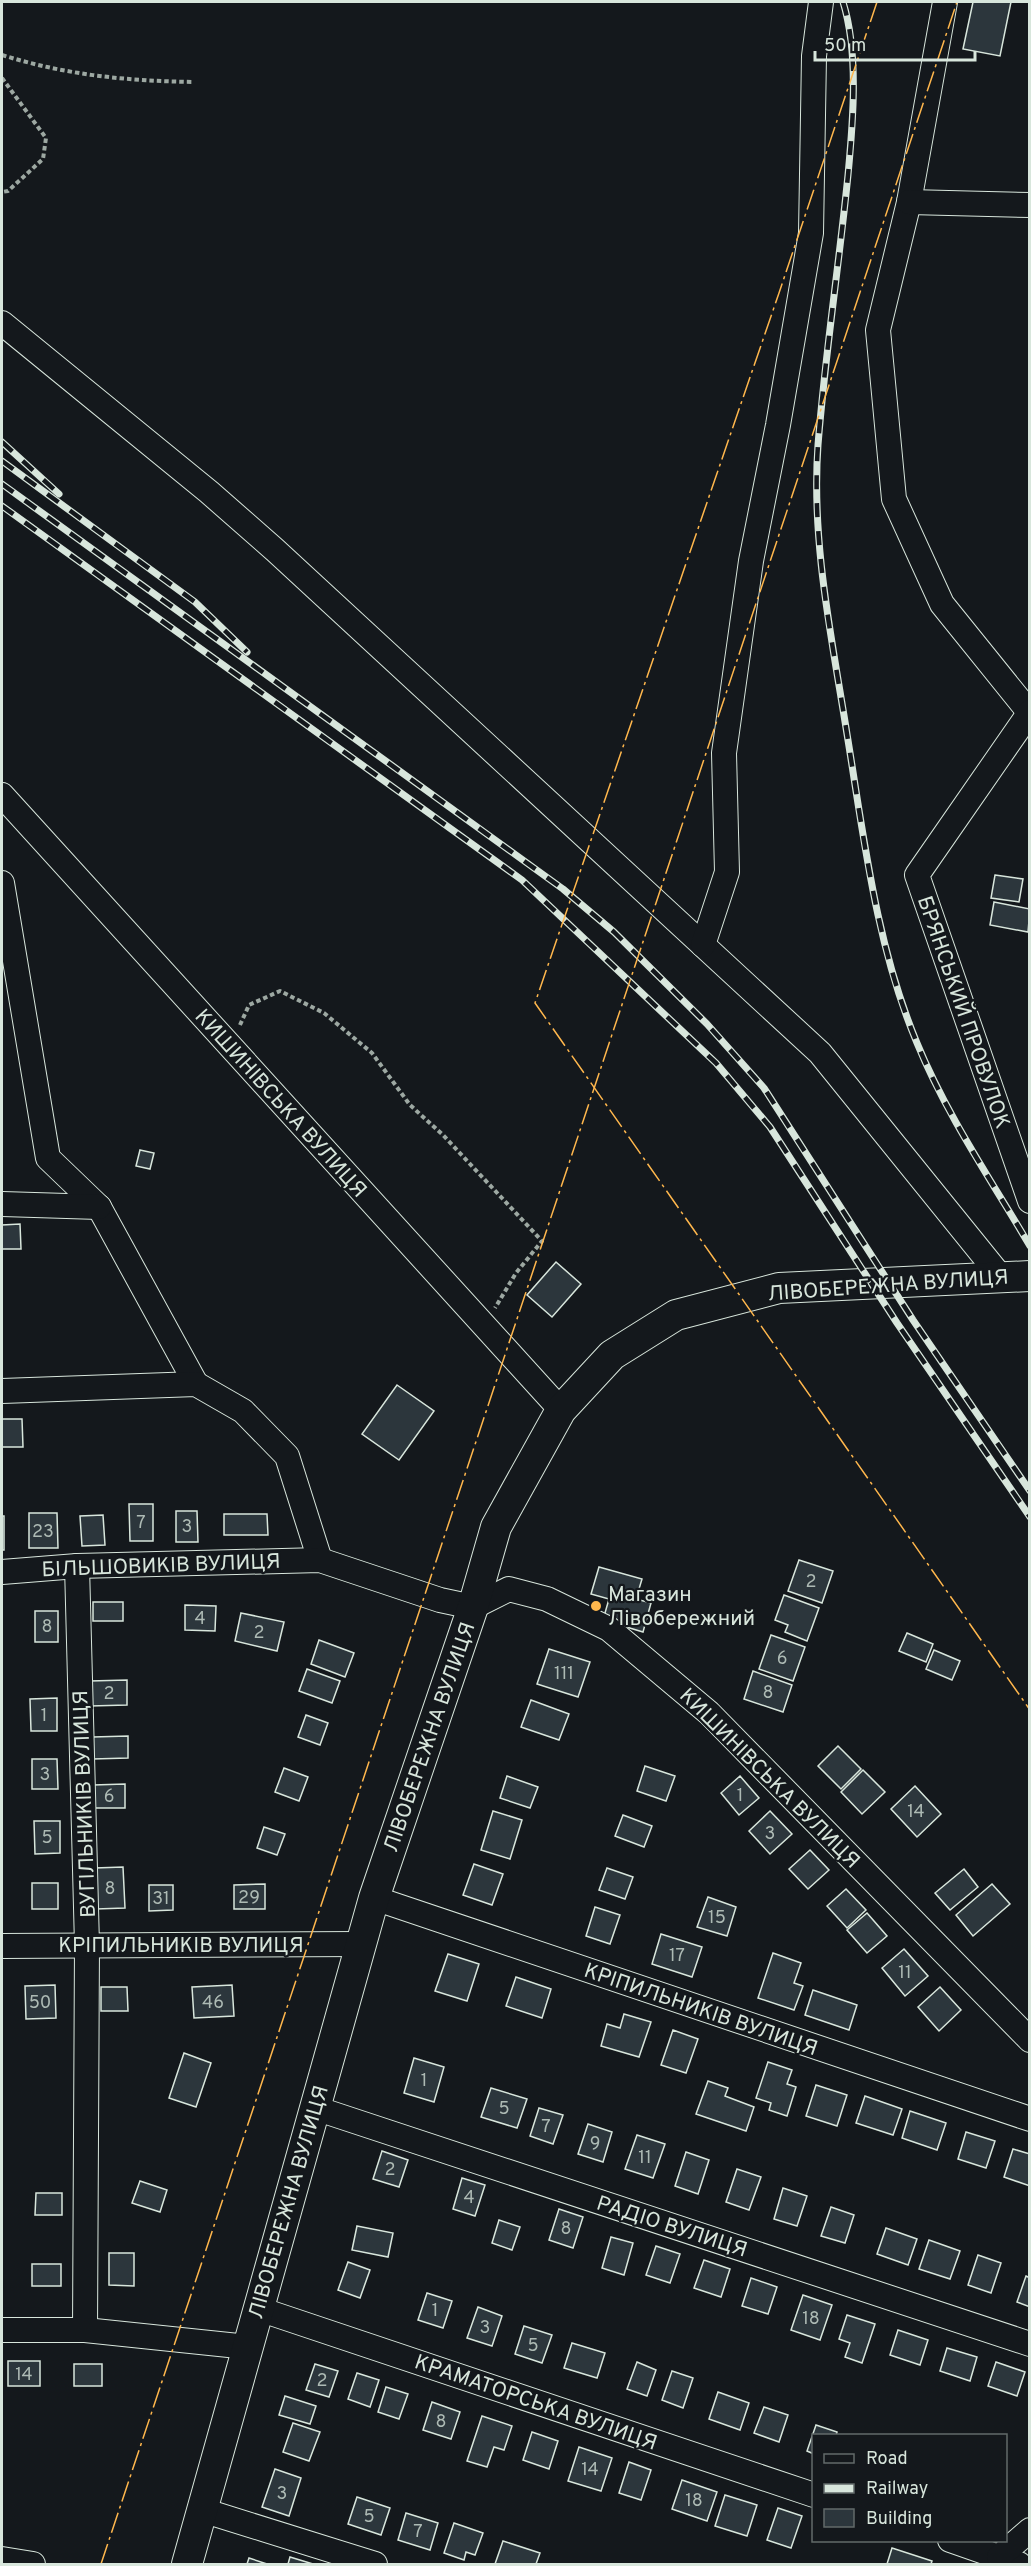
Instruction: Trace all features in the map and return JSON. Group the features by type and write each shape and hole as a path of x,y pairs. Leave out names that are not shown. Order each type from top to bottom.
{"main road":[{"name":"ЛІВОБЕРЕЖНА ВУЛИЦЯ","path":"187,2565 374,1898 473,1607 496,1527 561,1410 612,1355 676,1315 779,1288 1015,1277"}],"street":[{"path":"703,945 728,872 724,753 751,561 812,233 814,56 822,2"},
{"path":"945,2 909,202 878,330 894,499 942,604 1029,712"},
{"path":"909,202 1029,204"},
{"path":"2,323 209,492 275,550 820,1053 1015,1277"},
{"name":"БРЯНСЬКИЙ ПРОВУЛОК","path":"1029,712 916,875 1029,1201"},
{"name":"КИШИНІВСЬКА ВУЛИЦЯ","path":"2,795 561,1410"},
{"path":"2,883 48,1158 99,1207 196,1384 243,1411 287,1455 320,1560"},
{"path":"2,1204 99,1207"},
{"path":"2,1391 196,1384"},
{"name":"БІЛЬШОВИКІВ ВУЛИЦЯ","path":"2,1572 77,1566 320,1560 441,1600 473,1607"},
{"name":"ВУГІЛЬНИКІВ ВУЛИЦЯ","path":"77,1566 87,1945 85,2330"},
{"name":"КИШИНІВСЬКА ВУЛИЦЯ","path":"473,1607 509,1589 547,1599 609,1629 709,1713 1029,2040"},
{"name":"КРІПИЛЬНИКІВ ВУЛИЦЯ","path":"374,1898 1029,2119"},
{"name":"КРІПИЛЬНИКІВ ВУЛИЦЯ","path":"2,1946 360,1944"},
{"name":"РАДІО ВУЛИЦЯ","path":"315,2108 1029,2344"},
{"name":"КРАМАТОРСЬКА ВУЛИЦЯ","path":"259,2309 812,2495"},
{"path":"2,2330 85,2330 248,2347"},
{"path":"202,2510 375,2565"},
{"path":"960,2550 1009,2560 1029,2530"},
{"path":"2,2559 33,2565"}],"path":[{"path":"2,55 43,68 122,80 194,81"},
{"path":"2,78 46,138 43,159 8,191 2,192"},
{"path":"230,1047 249,1005 280,991 324,1013 372,1053 410,1105 442,1135 542,1241 516,1273 484,1326"}],"building":[{"path":"973,2 1011,2 1000,56 963,49"},
{"path":"995,875 1023,879 1019,902 991,898"},
{"path":"994,902 1030,909 1028,932 990,925"},
{"path":"140,1150 154,1153 150,1169 136,1166"},
{"path":"20,1224 21,1249 2,1249 2,1225"},
{"path":"556,1262 581,1284 552,1317 527,1295"},
{"path":"397,1385 434,1411 399,1460 362,1434"},
{"path":"2,1419 22,1419 23,1447 2,1447"},
{"path":"129,1504 153,1504 153,1541 130,1541"},
{"path":"176,1511 197,1511 198,1542 176,1542"},
{"path":"29,1513 57,1513 58,1548 29,1548"},
{"path":"224,1514 267,1514 268,1535 224,1535"},
{"path":"103,1515 105,1545 82,1546 80,1516"},
{"path":"2,1516 4,1516 4,1550 2,1550"},
{"path":"799,1560 833,1571 822,1603 788,1591"},
{"path":"599,1567 642,1579 636,1599 651,1603 643,1632 603,1620 609,1599 591,1594"},
{"path":"784,1595 819,1608 807,1641 785,1632 788,1625 775,1620"},
{"path":"93,1602 123,1602 123,1621 93,1621"},
{"path":"185,1605 216,1606 215,1631 185,1630"},
{"path":"35,1611 58,1611 58,1642 35,1642"},
{"path":"241,1613 284,1622 277,1651 235,1641"},
{"path":"907,1633 933,1644 926,1662 899,1651"},
{"path":"771,1635 805,1647 793,1681 759,1669"},
{"path":"319,1640 354,1653 345,1677 311,1664"},
{"path":"549,1649 590,1662 578,1697 537,1684"},
{"path":"934,1650 960,1661 952,1680 926,1669"},
{"path":"307,1669 340,1681 332,1703 299,1691"},
{"path":"753,1671 792,1685 783,1712 744,1699"},
{"path":"127,1680 127,1705 90,1706 90,1681"},
{"path":"57,1698 57,1731 31,1731 30,1699"},
{"path":"531,1700 569,1714 559,1740 521,1727"},
{"path":"306,1715 328,1723 320,1745 298,1737"},
{"path":"128,1736 128,1758 93,1759 93,1737"},
{"path":"838,1746 861,1769 841,1789 818,1766"},
{"path":"32,1759 57,1759 58,1789 32,1789"},
{"path":"645,1766 675,1776 666,1801 637,1791"},
{"path":"284,1768 308,1777 299,1801 275,1792"},
{"path":"863,1770 885,1792 862,1814 841,1792"},
{"path":"507,1776 538,1787 530,1808 500,1798"},
{"path":"740,1776 759,1798 739,1815 721,1793"},
{"path":"125,1784 125,1808 94,1808 93,1785"},
{"path":"915,1786 941,1814 917,1837 891,1809"},
{"path":"493,1811 522,1820 510,1859 481,1850"},
{"path":"770,1811 792,1834 770,1854 749,1831"},
{"path":"623,1815 652,1826 644,1847 615,1836"},
{"path":"34,1821 60,1821 60,1853 35,1854"},
{"path":"264,1827 285,1834 277,1855 257,1848"},
{"path":"810,1850 829,1870 808,1889 789,1869"},
{"path":"474,1864 503,1874 492,1905 463,1895"},
{"path":"123,1867 125,1908 96,1909 95,1868"},
{"path":"607,1868 633,1877 625,1899 599,1890"},
{"path":"964,1869 978,1887 950,1910 935,1893"},
{"path":"32,1883 58,1883 58,1909 32,1909"},
{"path":"265,1884 265,1909 234,1909 234,1885"},
{"path":"992,1884 1010,1904 973,1936 956,1915"},
{"path":"149,1885 173,1885 173,1910 149,1911"},
{"path":"846,1889 866,1910 847,1928 827,1906"},
{"path":"708,1897 736,1907 727,1936 697,1927"},
{"path":"595,1907 620,1915 610,1944 586,1936"},
{"path":"867,1913 887,1936 867,1953 847,1930"},
{"path":"661,1934 702,1947 692,1977 652,1964"},
{"path":"904,1949 928,1976 905,1996 882,1968"},
{"path":"773,1953 801,1963 794,1983 803,1986 794,2010 758,1998"},
{"path":"448,1954 479,1964 467,2001 435,1991"},
{"path":"516,1977 551,1989 542,2018 506,2006"},
{"path":"55,1985 56,2018 26,2019 25,1986"},
{"path":"232,1985 234,2016 194,2018 192,1987"},
{"path":"101,1987 127,1987 128,2011 101,2011"},
{"path":"940,1987 961,2010 939,2031 918,2007"},
{"path":"813,1990 857,2005 849,2030 805,2015"},
{"path":"624,2014 651,2022 639,2057 601,2046 607,2024 620,2028"},
{"path":"673,2030 698,2039 686,2073 661,2065"},
{"path":"184,2053 211,2063 196,2107 169,2098"},
{"path":"414,2058 444,2067 434,2102 404,2093"},
{"path":"768,2062 792,2070 787,2084 796,2087 787,2116 769,2110 771,2103 756,2098"},
{"path":"708,2081 728,2088 725,2096 754,2107 746,2131 696,2114"},
{"path":"816,2085 847,2095 837,2126 806,2116"},
{"path":"491,2088 527,2099 517,2128 481,2117"},
{"path":"865,2096 902,2109 893,2135 856,2123"},
{"path":"539,2108 563,2115 553,2144 530,2136"},
{"path":"910,2111 946,2123 937,2150 902,2138"},
{"path":"588,2124 612,2132 603,2162 578,2154"},
{"path":"966,2132 995,2141 986,2168 958,2159"},
{"path":"637,2135 665,2144 653,2178 625,2169"},
{"path":"1013,2149 1030,2154 1030,2186 1004,2177"},
{"path":"382,2151 408,2160 399,2187 373,2179"},
{"path":"686,2152 709,2160 698,2194 675,2186"},
{"path":"737,2169 761,2177 749,2210 726,2202"},
{"path":"462,2178 485,2185 475,2216 453,2209"},
{"path":"140,2181 167,2190 160,2212 132,2203"},
{"path":"783,2188 807,2196 797,2226 774,2219"},
{"path":"36,2193 62,2193 62,2215 35,2215"},
{"path":"831,2207 854,2215 845,2243 821,2236"},
{"path":"559,2209 583,2217 573,2248 549,2240"},
{"path":"499,2220 520,2227 512,2250 492,2243"},
{"path":"357,2226 393,2233 388,2257 352,2250"},
{"path":"886,2228 917,2239 908,2265 877,2254"},
{"path":"611,2237 633,2243 624,2275 602,2268"},
{"path":"929,2240 960,2251 950,2279 919,2269"},
{"path":"656,2246 680,2254 670,2283 646,2275"},
{"path":"109,2253 134,2253 134,2286 109,2285"},
{"path":"978,2255 1001,2263 991,2293 968,2285"},
{"path":"704,2260 730,2269 721,2297 694,2288"},
{"path":"348,2262 370,2270 360,2298 338,2290"},
{"path":"32,2264 61,2264 61,2286 32,2286"},
{"path":"1026,2276 1030,2278 1030,2307 1017,2302"},
{"path":"751,2278 777,2287 768,2314 742,2306"},
{"path":"427,2293 452,2301 443,2328 418,2320"},
{"path":"803,2295 832,2305 820,2340 791,2330"},
{"path":"478,2307 502,2316 492,2346 467,2338"},
{"path":"847,2315 875,2324 862,2363 845,2357 850,2343 839,2339"},
{"path":"524,2326 552,2335 542,2363 515,2354"},
{"path":"898,2330 928,2340 920,2365 890,2355"},
{"path":"572,2343 605,2353 597,2378 564,2368"},
{"path":"947,2348 977,2357 970,2381 940,2371"},
{"path":"8,2361 40,2361 40,2386 8,2386"},
{"path":"637,2362 656,2370 647,2396 627,2389"},
{"path":"996,2362 1025,2372 1017,2396 988,2386"},
{"path":"74,2364 102,2364 102,2386 74,2386"},
{"path":"315,2364 338,2371 329,2397 306,2390"},
{"path":"672,2371 693,2378 683,2408 662,2400"},
{"path":"357,2373 379,2380 370,2407 348,2399"},
{"path":"386,2387 408,2394 399,2419 378,2412"},
{"path":"718,2392 749,2403 740,2430 709,2419"},
{"path":"285,2396 316,2406 310,2424 279,2415"},
{"path":"432,2402 460,2412 451,2439 423,2430"},
{"path":"764,2407 788,2415 779,2442 754,2433"},
{"path":"482,2416 512,2426 504,2450 494,2447 487,2467 467,2461"},
{"path":"293,2423 320,2432 309,2461 283,2452"},
{"path":"816,2425 837,2432 836,2434 813,2434"},
{"path":"532,2432 558,2441 549,2469 523,2460"},
{"path":"812,2437 812,2453 807,2451"},
{"path":"579,2447 612,2458 601,2491 568,2481"},
{"path":"629,2462 651,2470 641,2500 619,2493"},
{"path":"275,2469 301,2478 289,2516 262,2507"},
{"path":"682,2480 717,2492 707,2521 672,2509"},
{"path":"725,2495 757,2505 747,2536 715,2526"},
{"path":"357,2497 390,2508 381,2535 348,2524"},
{"path":"778,2508 802,2516 791,2548 767,2540"},
{"path":"406,2513 438,2523 430,2550 398,2540"},
{"path":"454,2523 483,2533 475,2555 466,2552 464,2560 444,2553"},
{"path":"503,2541 540,2553 536,2564 495,2564"},
{"path":"892,2548 932,2561 931,2564 887,2564"},
{"path":"290,2557 313,2564 288,2564"},
{"path":"249,2558 267,2564 247,2564"}],"railway":[{"path":"843,2 851,43 853,110 848,175 821,411 817,481 817,518 829,626 873,891 881,930 903,1006 941,1095 1030,1246"},
{"path":"2,442 59,494"},
{"path":"2,461 195,602 247,652"},
{"path":"2,484 563,889 614,932 707,1024 764,1088 913,1320 1030,1491"},
{"path":"2,506 522,880 716,1063 770,1127 897,1323 1030,1517"}],"power":[{"path":"877,2 535,1003 1030,1710"},
{"path":"101,2564 957,2"}],"place":[{"name":"Магазин Лівобережний","path":"596,1606"}]}
